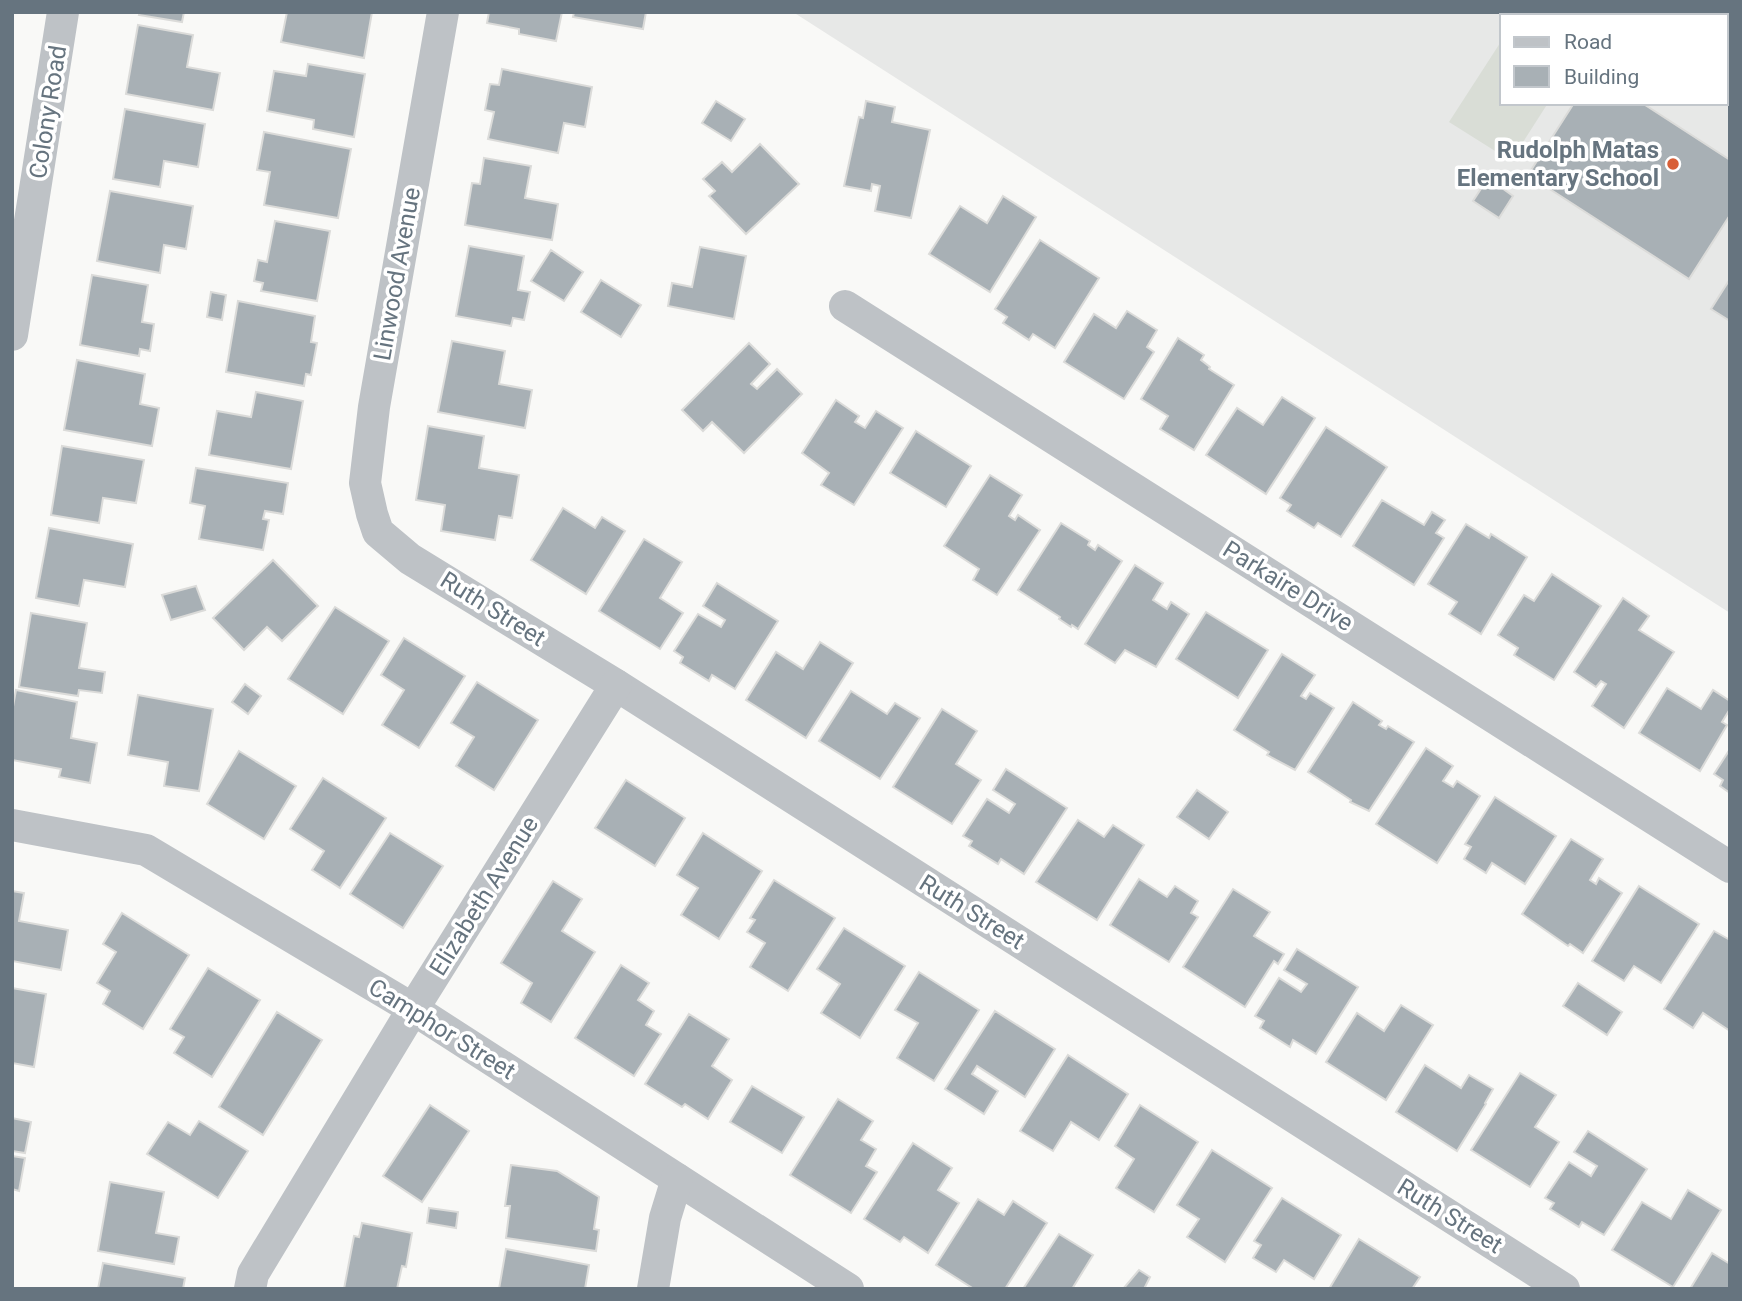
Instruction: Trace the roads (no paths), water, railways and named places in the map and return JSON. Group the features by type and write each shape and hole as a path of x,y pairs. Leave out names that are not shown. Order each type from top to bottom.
{"street":[{"name":"Colony Road","path":"12,335 63,12"},
{"name":"Linwood Avenue","path":"381,534 372,514 365,483 374,407 443,12"},
{"name":"Parkaire Drive","path":"845,306 1730,867"},
{"name":"Ruth Street","path":"381,534 410,559 616,685 1564,1289"},
{"name":"Elizabeth Avenue","path":"250,1289 253,1274 413,1009 616,685"},
{"name":"Camphor Street","path":"12,825 146,850 413,1009 848,1289"},
{"path":"653,1289 664,1218 677,1179"}],"place":[{"name":"Rudolph Matas Elementary School","path":"1673,164"}]}
